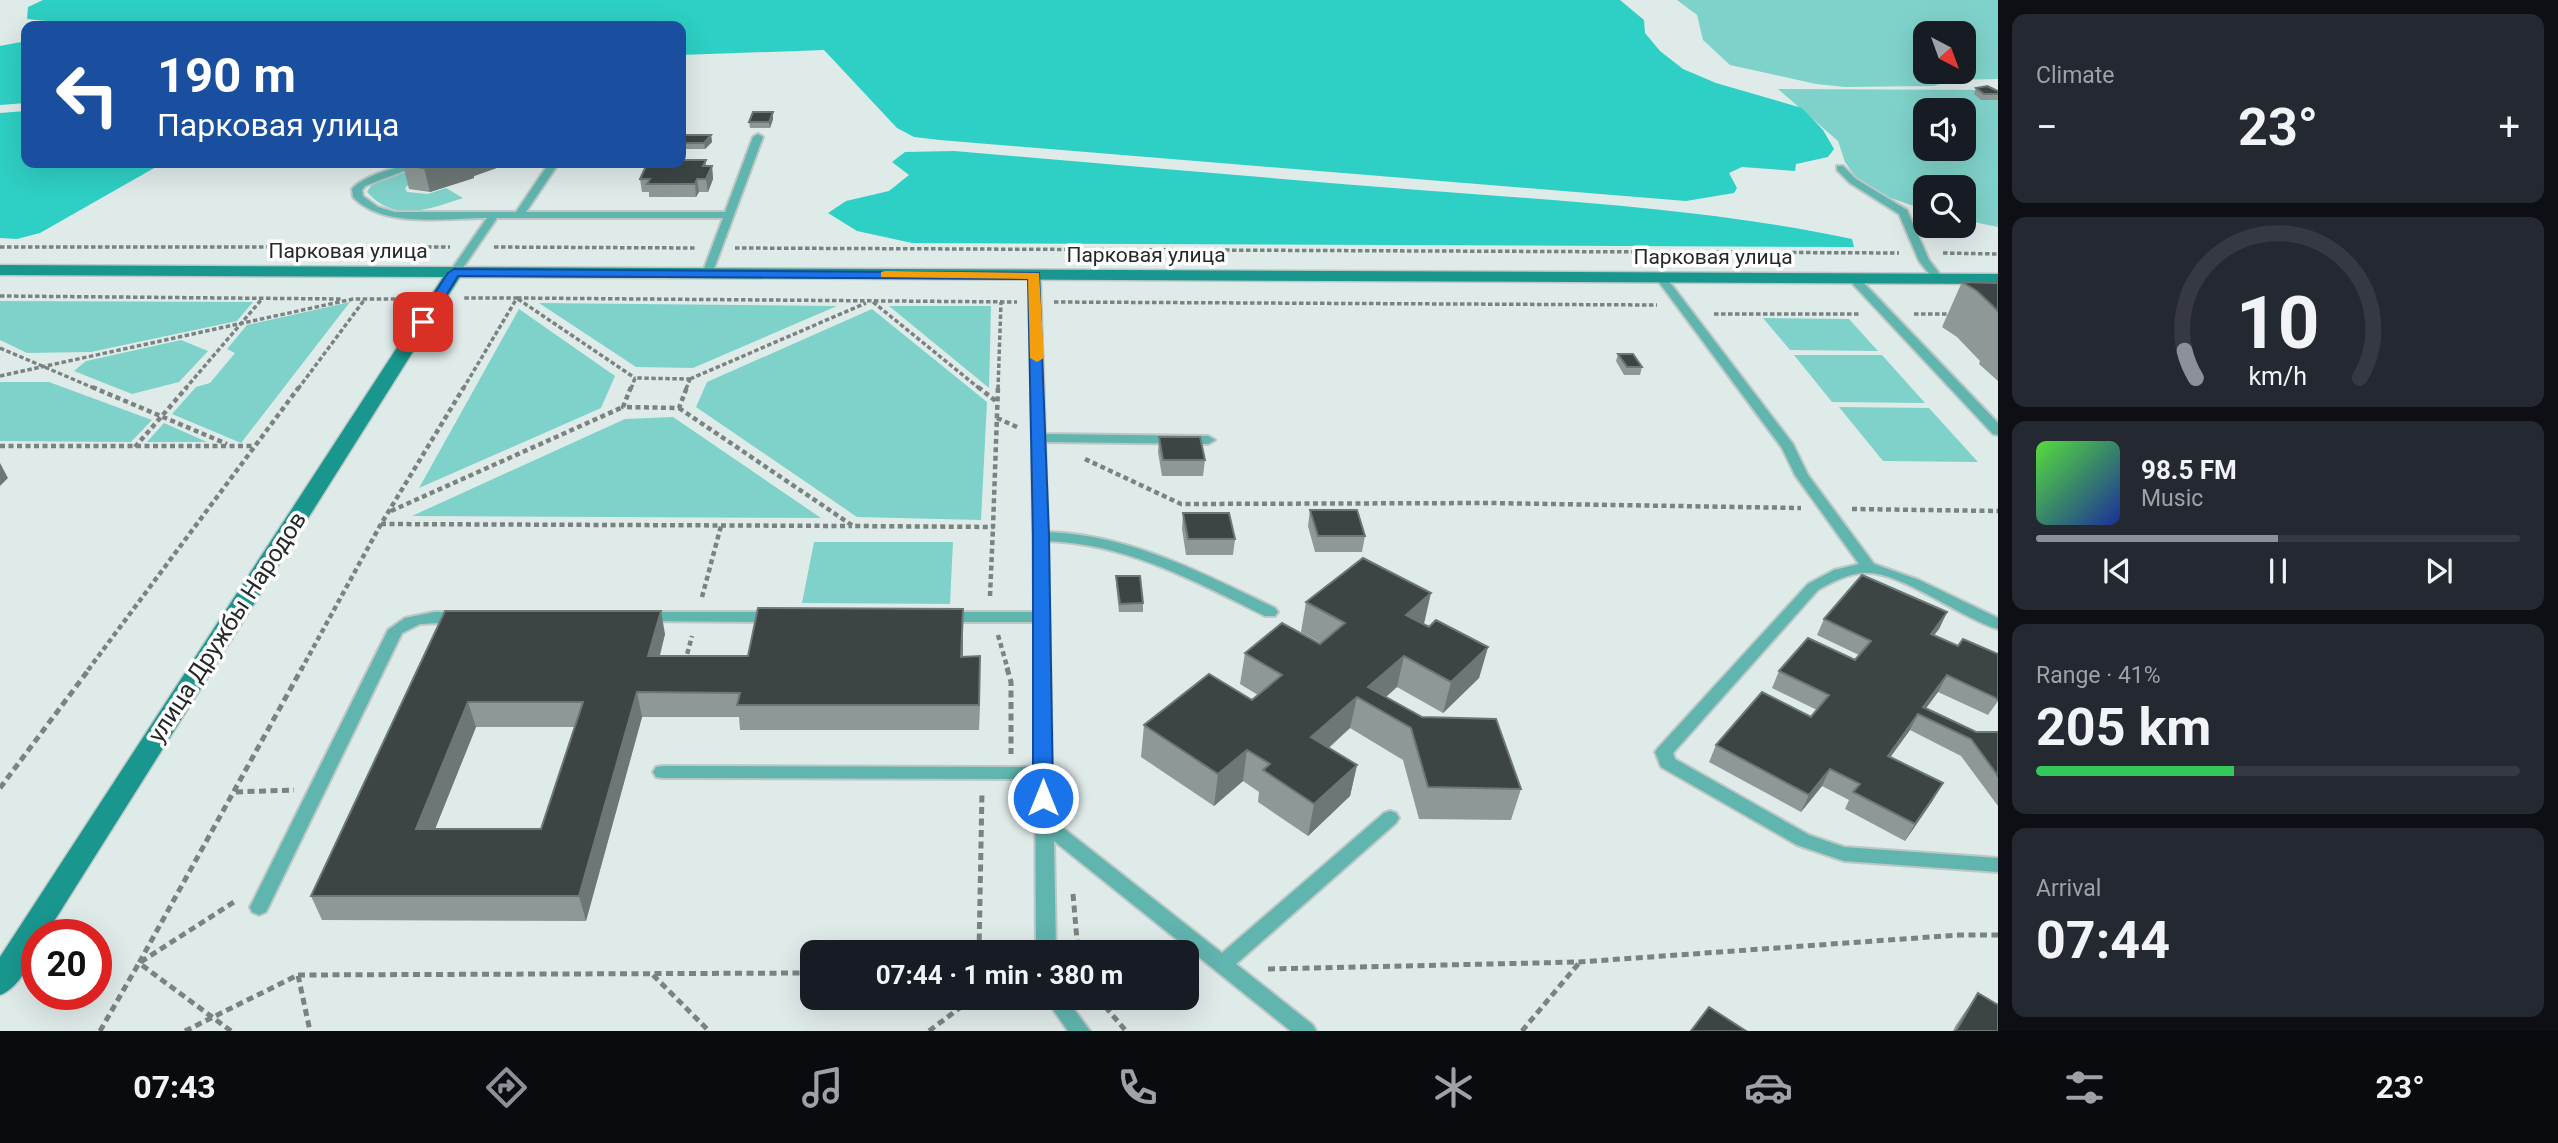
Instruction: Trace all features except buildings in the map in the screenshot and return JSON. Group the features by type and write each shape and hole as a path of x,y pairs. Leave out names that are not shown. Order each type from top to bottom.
{"street":[{"name":"Парковая улица","path":"0,270 1998,279"},
{"name":"улица Дружбы Народов","path":"0,982 454,273"}],"lane":[{"path":"708,274 758,137"},
{"path":"406,168 362,184 357,189 358,197 374,209 395,215 729,215"},
{"path":"520,213 551,168"},
{"path":"1840,168 1853,181 1903,212 1920,253 1938,278"},
{"path":"454,273 495,214"},
{"path":"1035,275 1040,438 1046,940"},
{"path":"1661,278 1788,447 1802,475 1869,568"},
{"path":"1853,278 1998,431"},
{"path":"1040,438 1208,440"},
{"path":"1041,536 1081,537 1132,548 1270,612"},
{"path":"1998,624 1892,575 1869,568 1845,573 1813,587 1664,751 1667,763 1824,849 1844,854 1998,865"},
{"path":"259,908 396,630 406,621 419,617 474,617"},
{"path":"627,617 790,617"},
{"path":"924,617 1041,617"},
{"path":"662,772 1043,773"},
{"path":"1225,967 1390,818"},
{"path":"1043,822 1306,1031"},
{"path":"1064,1010 1080,1031"}],"path":[{"path":"0,247 1998,254"},
{"path":"0,296 1667,305 1703,314 1956,314"},
{"path":"517,298 635,378 690,379 871,301"},
{"path":"100,1031 235,792 381,524 517,298"},
{"path":"135,447 262,299"},
{"path":"0,376 353,299"},
{"path":"0,788 365,299"},
{"path":"871,301 997,403"},
{"path":"979,940 982,761 1011,761 1011,682 990,608 1001,302"},
{"path":"0,348 231,446"},
{"path":"623,407 635,378"},
{"path":"679,408 690,379"},
{"path":"391,511 623,407 679,408 853,526"},
{"path":"997,418 1181,504 1489,503 1998,511"},
{"path":"0,446 255,446"},
{"path":"381,524 993,527"},
{"path":"235,792 317,789"},
{"path":"139,963 275,875"},
{"path":"1225,967 1579,962 1959,935 1998,936"},
{"path":"1522,1031 1579,962"},
{"path":"139,963 231,1031"},
{"path":"185,1031 298,975 800,973"},
{"path":"652,974 709,1031"},
{"path":"298,975 310,1031"},
{"path":"929,1031 957,1010"},
{"path":"1108,1010 1126,1031"}],"shaded area":[{"path":"43,0 1620,0 1644,20 1645,33 1660,51 1683,69 1716,83 1802,108 1823,130 1834,149 1828,157 1796,164 1795,171 1742,167 1729,173 1737,188 1734,193 1686,201 914,137 897,128 824,50 686,55 686,21 46,21 27,19 28,7"},
{"path":"1677,0 1998,0 1998,79 1976,79 1976,21 1913,21 1913,84 1940,84 1934,86 1845,87 1816,84 1730,65 1703,40 1697,15"},
{"path":"21,42 21,103 0,105 0,46"},
{"path":"1778,89 1998,90 1998,227 1976,222 1976,175 1913,175 1913,206 1885,196 1857,179 1845,162 1838,141"},
{"path":"21,111 21,168 154,168 40,233 17,239 0,238 0,113"},
{"path":"954,151 1636,207 1799,229 1852,239 1854,247 912,243 857,231 828,213 846,201 889,191 909,175 892,162 905,152"},
{"path":"413,168 409,184 405,188 407,192 428,194 446,188 463,198 413,211 389,208 367,192 375,182"},
{"path":"0,301 253,302 237,321 91,352 27,353 0,340"},
{"path":"350,302 241,443 172,414 196,387 210,383 235,353 227,349 247,325"},
{"path":"539,303 837,306 693,368 636,367"},
{"path":"889,306 991,306 989,388"},
{"path":"519,309 615,376 601,408 419,488"},
{"path":"872,309 987,402 981,520 857,517 696,407 707,382"},
{"path":"1763,318 1849,319 1878,351 1790,350"},
{"path":"181,340 208,351 179,382 132,394 74,371 86,361"},
{"path":"1794,355 1882,355 1925,403 1832,402"},
{"path":"0,382 49,382 152,420 131,442 0,441"},
{"path":"1839,407 1929,408 1978,462 1883,461"},
{"path":"673,417 821,518 412,516 625,419"},
{"path":"164,423 207,442 147,442"},
{"path":"814,542 953,542 950,604 802,603"}],"slow traffic":[{"path":"885,275 1035,275 1037,358"}],"route":[{"path":"423,322 454,273 1035,275 1040,438 1043,798"}]}
